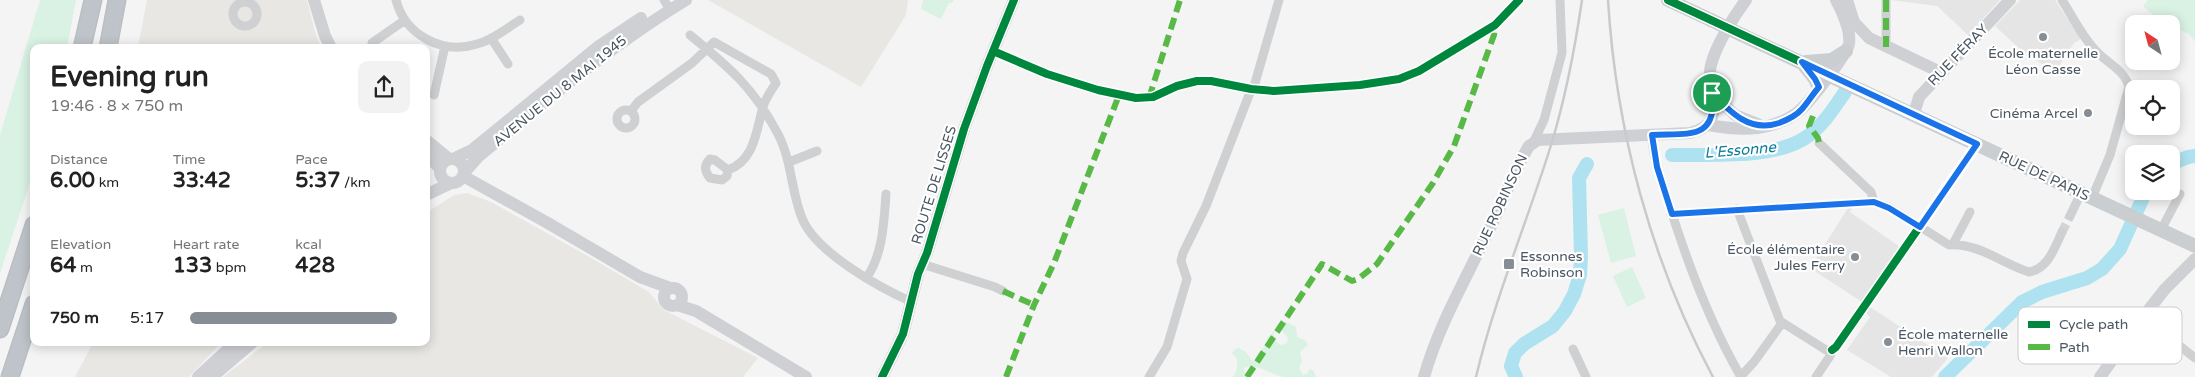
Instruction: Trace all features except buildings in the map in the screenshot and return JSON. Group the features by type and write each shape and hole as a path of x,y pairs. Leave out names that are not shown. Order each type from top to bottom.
{"highway":[{"path":"83,44 93,0"},
{"path":"109,44 117,0"},
{"path":"0,329 30,237"},
{"path":"12,376 30,317"}],"main road":[{"name":"RUE DE PARIS","path":"1668,0 2195,246"},
{"path":"1802,62 1832,60 1848,45"},
{"path":"1802,62 1819,87"}],"street":[{"path":"314,0 329,44"},
{"path":"321,0 334,44"},
{"path":"396,0 405,20 425,39 445,46 469,46 492,38 520,20"},
{"name":"AVENUE DU 8 MAI 1945","path":"430,181 446,164 472,150 599,46 667,3 686,0"},
{"name":"ROUTE DE LISSES","path":"882,377 897,349 964,129 1014,0"},
{"path":"1149,377 1167,347 1187,279 1182,261 1183,253 1206,206 1251,90 1279,0"},
{"path":"994,51 1047,74 1098,90 1136,98 1153,97 1177,86 1197,81 1210,81 1251,90 1274,91 1360,85 1399,79 1419,72 1495,26 1519,0"},
{"path":"1534,141 1544,120 1562,54 1560,0"},
{"path":"1707,125 1714,110 1710,73 1713,58 1746,0"},
{"path":"1836,0 1848,45 1869,38"},
{"path":"1846,0 1854,22 1869,38 1940,72"},
{"path":"1886,0 1886,46"},
{"name":"RUE FÉRAY","path":"1914,114 1918,97 2010,0"},
{"path":"2062,0 2094,49 2127,80"},
{"name":"AVENUE DU 8 MAI 1945","path":"430,193 451,183 458,182 478,157 667,3"},
{"path":"372,43 405,20"},
{"path":"690,35 741,78 763,108 779,136 788,162 797,204 808,231 823,247 882,288 912,302"},
{"path":"492,38 508,64"},
{"path":"631,111 647,94 692,63 714,42 774,76 776,83 763,108 757,133 748,154 736,167 728,170"},
{"name":"RUE ROBINSON","path":"1424,377 1437,335 1448,310 1488,232 1526,150 1534,141 1690,133 1707,125 1743,128 1768,126 1799,112 1819,87 1834,77 1848,45"},
{"path":"434,95 445,46"},
{"path":"1712,93 1735,115 1749,122 1768,126"},
{"path":"2070,216 2086,196 2110,154 2125,109"},
{"path":"1652,135 1657,167 1701,294 1741,377 1782,323"},
{"path":"1819,143 1870,192 1874,202"},
{"path":"1816,377 1832,350 1836,347 1977,144"},
{"path":"430,145 446,164"},
{"path":"788,162 817,152"},
{"path":"430,157 446,164 462,163 464,175 667,292 678,289 679,301 806,377"},
{"path":"446,164 442,177 451,183"},
{"path":"867,277 874,267 884,220 886,194"},
{"path":"2161,230 2177,200"},
{"path":"1672,214 1874,202 1889,208 1949,245 1960,244 1974,247 2029,272 2034,271 2045,262 2062,232"},
{"path":"1737,209 1782,323 1826,350 1832,350"},
{"path":"1953,244 1970,212"},
{"path":"2151,307 2165,289 2195,259"},
{"path":"922,264 1003,291"},
{"path":"198,377 232,346"},
{"path":"212,377 248,346"},
{"path":"2182,348 2195,358"},
{"path":"1573,349 1586,377"},
{"path":"2100,377 2109,364"}],"shaded area":[{"path":"147,0 307,0 320,44 139,44"},
{"path":"708,0 908,0 906,15 861,87"},
{"path":"1891,0 2000,0 1968,35 1937,6"},
{"name":"École maternelle Léon Casse","path":"2020,0 2055,0 2081,39 2074,43 2055,72 2023,52 1995,26"},
{"path":"467,193 491,202 649,292 664,310 758,358 743,377 223,377 263,346 430,346 430,210 454,195"},
{"name":"École élémentaire Jules Ferry","path":"1848,208 1852,208 1850,212 1900,247 1862,302 1810,268"},
{"name":"École maternelle Henri Wallon","path":"1870,307 1948,358 1932,377 1891,377 1847,350 1870,317 1866,313"},
{"path":"91,346 218,346 189,377 75,377"}],"green space":[{"path":"40,0 76,0 68,44 30,44 30,183 0,273 0,135"},
{"path":"923,0 954,0 952,3 949,3 941,19 921,9"},
{"path":"2148,0 2195,0 2195,42 2189,34 2180,30 2180,15 2153,15 2143,6"},
{"path":"1624,208 1636,256 1611,263 1598,215"},
{"path":"1632,267 1646,298 1627,307 1613,276"},
{"path":"1286,322 1296,327 1297,337 1305,340 1308,345 1300,352 1302,360 1299,368 1303,375 1308,373 1309,369 1313,370 1316,377 1283,377 1259,368 1249,367 1244,368 1247,377 1233,377 1237,369 1237,359 1232,353 1235,349 1239,348 1246,352 1252,361 1255,360 1258,353 1268,344 1267,338 1274,331 1274,340 1281,345 1286,343 1288,340 1283,332 1282,324"}],"waterway":[{"name":"L'Essonne","path":"1672,155 1743,154 1778,149 1794,144 1808,136 1819,126 1845,92"},
{"name":"L'Essonne","path":"2180,160 2195,156"},
{"name":"L'Essonne","path":"1516,377 1511,366 1515,353 1524,344 1553,326 1565,311 1574,294 1580,275 1581,256 1579,178 1587,164"},
{"name":"L'Essonne","path":"1945,377 2022,302 2042,292 2087,278 2102,269 2120,249 2142,200"}],"tunnel":[{"path":"2062,232 2070,216"}],"railway":[{"path":"1476,377 1502,288 1543,171 1562,107 1582,0"},
{"path":"1608,0 1619,98 1640,194 1672,288 1691,333 1713,377"}],"marked path":[{"path":"1149,98 1180,0"},
{"path":"1886,0 1886,47"},
{"path":"1247,377 1322,264 1352,281 1358,279 1377,264 1433,183 1454,146 1494,35 1495,25"},
{"path":"1006,377 1034,305 1054,263 1119,95"},
{"path":"1813,116 1809,126 1818,138 1819,143"},
{"path":"1003,291 1034,305"}],"cycle path":[{"path":"882,377 903,334 918,274 927,253 964,129 1014,0"},
{"path":"993,51 1047,74 1098,90 1136,98 1153,97 1177,86 1197,81 1211,81 1251,89 1274,91 1360,85 1399,79 1419,71 1495,25 1519,0"},
{"path":"1668,0 1977,144 1836,347 1832,350"}],"place":[{"name":"École maternelle Léon Casse","path":"2043,37"},
{"name":"Cinéma Arcel","path":"2088,113"},
{"name":"École élémentaire Jules Ferry","path":"1855,257"},
{"name":"Essonnes Robinson","path":"1509,264"},
{"name":"École maternelle Henri Wallon","path":"1888,342"}],"route":[{"path":"1802,62 1977,144 1920,227 1889,208 1874,202 1672,214 1657,167 1652,135 1690,133 1703,129 1713,116 1712,93 1727,109 1742,120 1768,126 1783,121 1799,112 1819,87 1802,62"}]}
